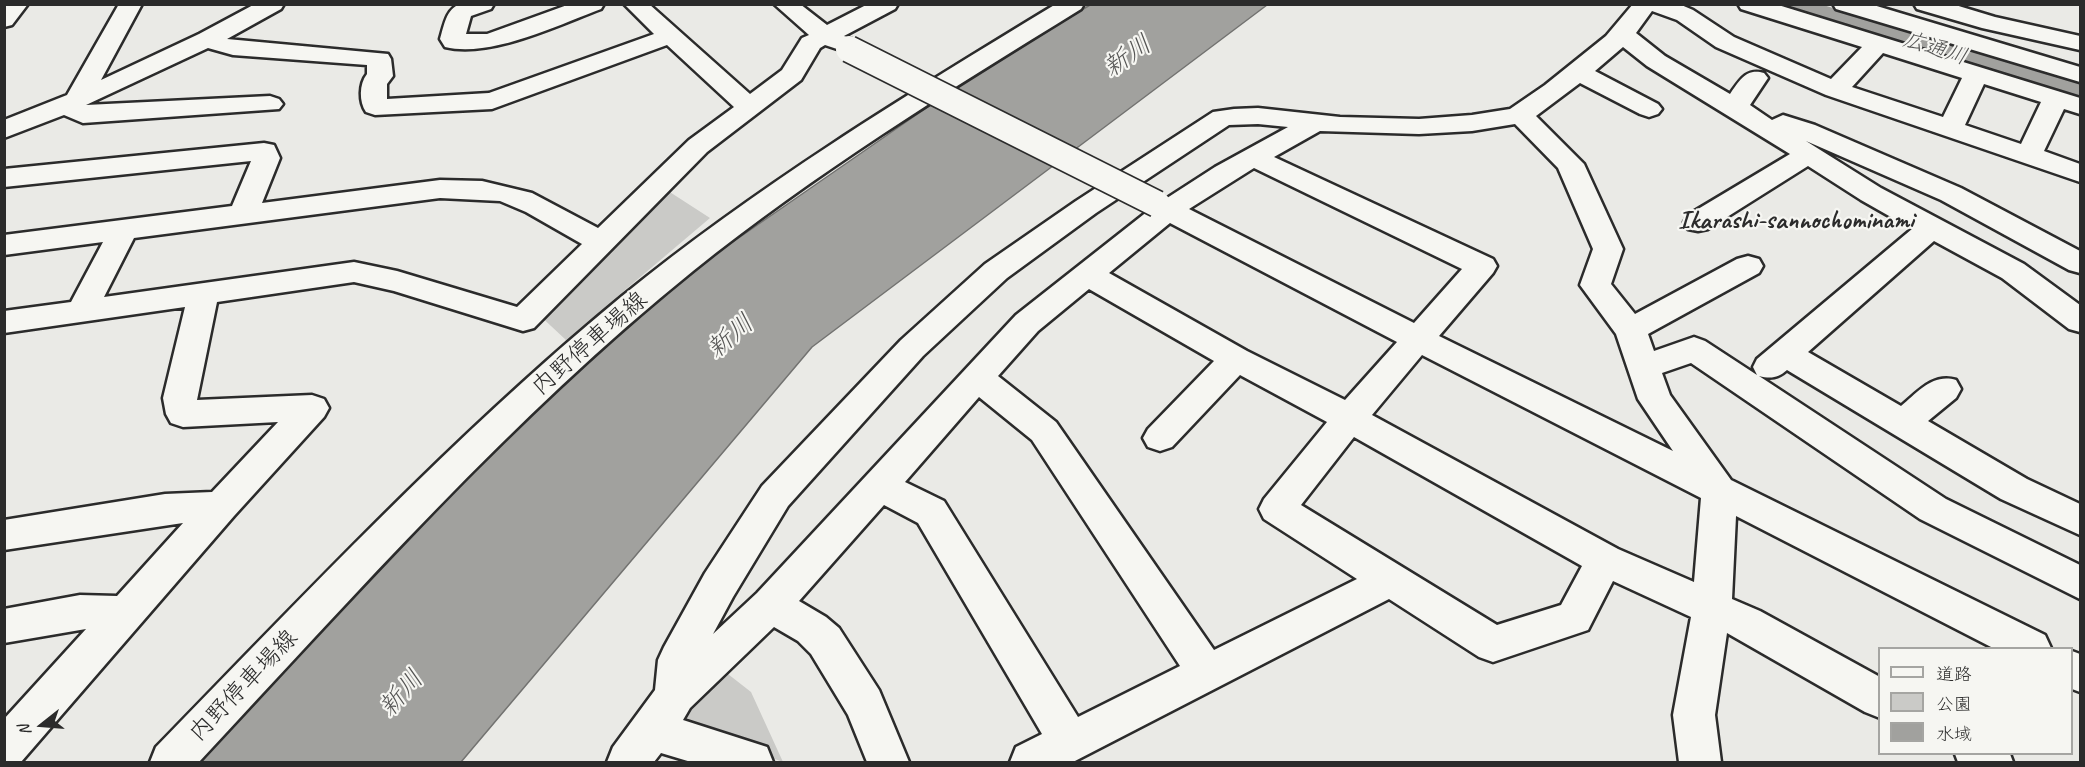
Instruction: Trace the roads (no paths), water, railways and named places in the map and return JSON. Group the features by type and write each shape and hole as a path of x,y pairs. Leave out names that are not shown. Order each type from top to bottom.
{"street":[{"path":"4,20 16,4"},
{"path":"72,101 131,4"},
{"path":"4,130 208,41 273,4"},
{"path":"483,4 461,12 452,39 454,42 490,41 593,4"},
{"path":"634,4 749,107"},
{"path":"762,4 829,43 1163,207 1419,340 2029,647"},
{"path":"785,4 829,43"},
{"path":"4,322 354,272 398,281 523,320 699,146 792,75 829,43 887,4"},
{"name":"内野停車場線","path":"171,762 312,614 512,413 633,305 724,232 793,182 874,127 1073,4"},
{"path":"675,695 678,660 719,585 775,496 896,365 996,271 1036,242 1222,118 1235,115 1315,123 1417,125 1473,122 1520,114 1578,71 1623,33 1645,4"},
{"path":"1656,4 1685,15 1725,42 1836,90 2080,173"},
{"path":"1749,4 2068,102 2028,156"},
{"path":"1844,4 2080,75"},
{"path":"1925,4 1990,23 2080,43"},
{"path":"1623,33 1656,61 1736,108 1808,156 1871,194 2013,271 2080,321"},
{"path":"208,41 233,48 379,59 380,76 374,82 375,107 492,101 670,36"},
{"path":"1836,90 1878,44"},
{"path":"1578,71 1649,109"},
{"path":"1950,130 1976,74"},
{"path":"1736,108 1738,100 1755,78"},
{"path":"72,101 83,115 270,104"},
{"path":"1736,108 1806,131 1951,194 2080,263"},
{"path":"1520,114 1570,164 1608,249 1595,285 1630,330 1655,399 1719,491 1712,608 1694,715 1700,762"},
{"path":"628,762 653,730 675,695 771,605 1027,323 1088,274 1163,207 1315,123"},
{"path":"4,178 264,151 266,158 243,215"},
{"path":"1698,222 1789,165 1808,156"},
{"path":"1255,158 1482,266 1349,418 1278,509 1493,644 1574,618 1605,560"},
{"path":"4,245 440,189 470,188 498,191 525,200 601,243"},
{"path":"1746,384 1786,354 1932,227"},
{"path":"81,311 123,231"},
{"path":"1630,330 1748,266"},
{"path":"1088,274 1236,359 1349,418 1605,560 1746,623 1878,698"},
{"path":"4,750 221,506 312,408 183,414 180,398 203,294"},
{"path":"1644,368 1694,349 1933,508 2080,583"},
{"path":"1786,354 2014,489 2080,520"},
{"path":"1160,438 1236,359"},
{"path":"978,379 1013,404 1044,431 1206,672"},
{"path":"1904,423 1944,389"},
{"path":"879,485 932,512 1070,742"},
{"path":"4,535 165,510 221,506"},
{"path":"1031,762 1391,580"},
{"path":"771,605 812,629 825,640 864,704 888,762"},
{"path":"4,626 80,612 125,613"},
{"path":"653,730 752,762"}],"water":[{"name":"新川","path":"1090,5 1267,5 812,347 461,762 198,762 600,334 981,70"}],"waterway":[{"name":"広通川","path":"1789,4 2080,94"}],"district":[{"name":"Ikarashi-sannochominami","path":"1796,221"}]}
